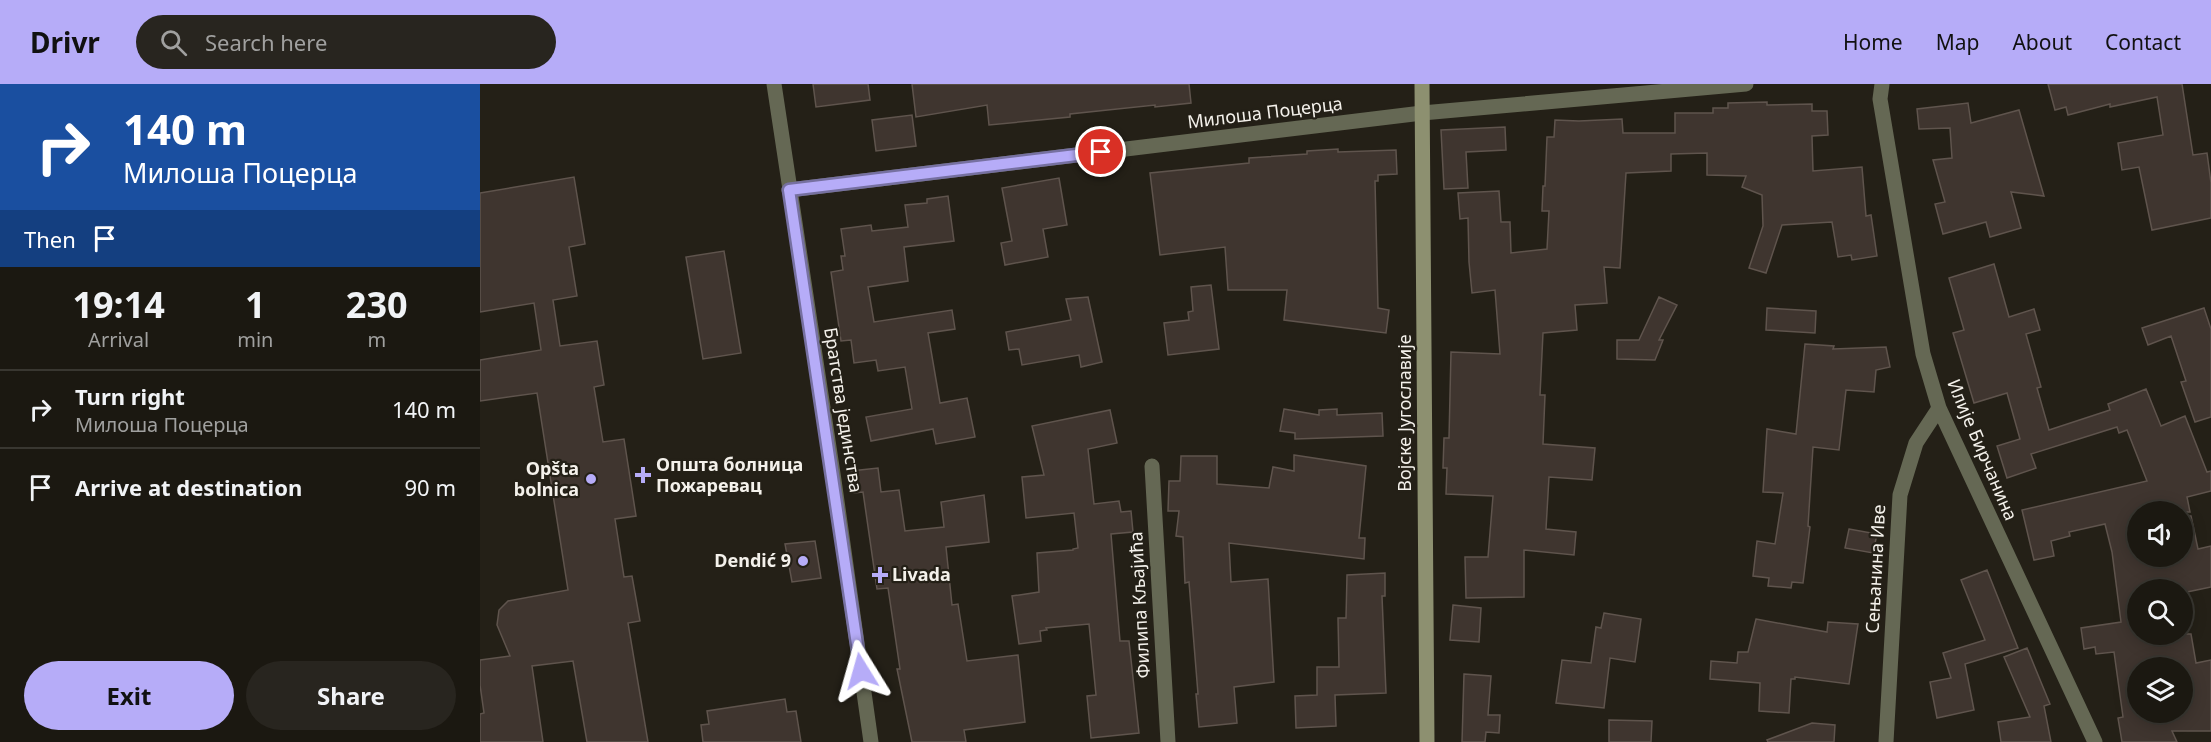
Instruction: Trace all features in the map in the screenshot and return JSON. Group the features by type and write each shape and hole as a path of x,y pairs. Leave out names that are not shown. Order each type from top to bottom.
{"main road":[{"name":"Војске Југославије","path":"1422,84 1426,742"}],"street":[{"name":"Братства јединства","path":"774,84 832,465 871,742"},
{"name":"Милоша Поцерца","path":"789,190 1422,113 1746,84"},
{"name":"Илије Бирчанина","path":"1882,84 1880,99 1923,354 1939,408 2095,742"},
{"name":"Сењанина Иве","path":"1886,742 1900,495 1916,443 1939,408"},
{"name":"Филипа Кљајића","path":"1152,466 1168,742"}],"building":[{"path":"813,84 868,84 870,100 816,107"},
{"path":"912,84 1189,84 1191,103 1070,114 1070,117 989,125 987,105 916,117"},
{"path":"2048,84 2182,84 2193,155 2207,153 2211,183 2211,218 2152,230 2139,167 2122,170 2118,143 2163,135 2157,97 2110,107 2110,104 2068,115 2066,107 2055,110"},
{"path":"1767,102 1767,105 1812,104 1812,111 1827,111 1828,135 1812,136 1813,171 1862,167 1866,216 1871,215 1877,256 1852,260 1851,255 1838,257 1832,222 1782,225 1766,273 1749,268 1763,226 1762,195 1742,187 1746,176 1707,175 1707,153 1671,154 1671,171 1626,173 1620,268 1604,267 1607,303 1575,305 1577,330 1543,333 1540,395 1545,395 1543,444 1595,448 1592,480 1549,477 1546,529 1576,532 1574,555 1524,550 1524,597 1466,598 1465,557 1488,557 1493,496 1446,494 1447,468 1443,468 1444,438 1449,438 1451,352 1500,354 1495,290 1472,293 1468,218 1460,219 1458,193 1499,191 1501,222 1510,222 1511,253 1547,249 1549,211 1542,211 1543,186 1545,186 1547,137 1554,137 1555,120 1622,119 1623,133 1675,133 1675,113 1713,113 1713,108 1728,108 1728,103"},
{"path":"1968,103 1971,123 2019,110 2044,196 2011,192 2021,228 1990,237 1986,222 1943,234 1935,204 1945,202 1933,160 1952,158 1950,128 1919,129 1917,109"},
{"path":"912,115 916,146 876,151 872,120"},
{"path":"1505,127 1506,150 1466,152 1468,188 1444,189 1441,130"},
{"path":"1338,149 1338,152 1396,150 1397,174 1378,175 1378,181 1375,181 1378,308 1389,310 1386,333 1284,320 1287,290 1228,290 1225,247 1160,255 1150,173 1249,163 1249,158 1307,154 1307,151"},
{"path":"574,177 585,244 569,247 577,296 553,300 560,346 597,341 604,385 594,387 603,442 624,439 636,516 615,519 624,577 632,576 640,621 628,623 648,742 587,742 573,661 532,666 543,742 480,742 480,714 484,713 480,685 480,660 510,656 497,625 499,610 508,601 568,590 537,393 480,401 480,360 541,350 534,303 480,312 480,193"},
{"path":"1059,178 1067,225 1043,229 1048,257 1005,265 1001,243 1012,241 1002,188"},
{"path":"948,196 954,241 904,247 908,281 868,287 874,322 952,310 955,329 928,333 940,403 967,398 975,437 936,444 933,429 871,441 866,417 912,409 905,367 878,371 876,360 854,363 851,340 841,341 831,272 843,270 841,256 845,256 841,229 871,225 872,231 908,227 905,205 927,203 927,199"},
{"path":"724,251 741,353 703,359 686,257"},
{"path":"1994,264 2009,317 2034,309 2040,330 2026,334 2041,387 2037,388 2049,430 2110,410 2108,404 2146,389 2161,426 2185,416 2207,472 2211,471 2211,491 2187,497 2188,501 2127,501 2127,567 2193,567 2193,525 2198,549 2211,546 2211,587 2193,591 2193,579 2127,579 2127,645 2193,645 2196,663 2211,660 2211,731 2172,731 2177,742 2122,742 2118,718 2123,717 2114,652 2096,654 2095,647 2084,649 2081,628 2121,622 2112,552 2105,524 2069,532 2070,536 2051,541 2054,556 2034,560 2022,510 2147,481 2127,430 2119,433 2117,427 2031,454 2036,468 2007,478 1997,446 2020,439 2007,393 1974,403 1953,333 1964,330 1949,278"},
{"path":"1211,285 1219,349 1168,355 1164,323 1189,320 1188,312 1193,311 1191,287"},
{"path":"1088,297 1102,362 1081,367 1079,355 1022,365 1019,349 1009,350 1006,332 1071,320 1066,299"},
{"path":"1659,297 1677,305 1659,340 1663,340 1655,360 1617,359 1617,340 1639,340"},
{"path":"1767,308 1816,311 1815,333 1766,330"},
{"path":"2204,308 2211,329 2211,417 2195,422 2181,382 2186,381 2171,336 2148,345 2142,328"},
{"path":"1805,344 1834,346 1833,349 1886,347 1890,367 1876,370 1874,392 1846,390 1839,450 1813,447 1808,526 1810,527 1803,583 1792,582 1791,588 1768,586 1769,578 1753,576 1757,541 1775,544 1783,493 1763,492 1767,429 1796,434"},
{"path":"1284,409 1319,415 1319,410 1337,409 1337,415 1382,413 1383,436 1295,439 1295,433 1280,431"},
{"path":"1110,410 1117,443 1088,449 1094,504 1119,501 1121,512 1131,511 1133,532 1111,534 1120,641 1129,641 1139,733 1091,738 1087,696 1096,695 1089,624 1046,628 1047,630 1040,631 1041,641 1019,644 1012,596 1039,592 1037,553 1078,548 1074,513 1026,518 1022,477 1044,475 1032,426"},
{"path":"1294,455 1366,466 1359,538 1365,538 1364,559 1229,543 1231,582 1268,579 1274,682 1234,687 1237,723 1199,727 1189,582 1185,583 1183,537 1176,536 1179,511 1168,511 1169,481 1180,481 1181,456 1217,456 1217,484 1269,488 1273,467 1294,471"},
{"path":"878,468 881,492 899,490 905,531 944,527 941,502 984,495 989,542 946,547 952,605 958,604 967,661 1018,655 1025,722 964,730 966,742 912,742 897,669 900,669 888,588 877,589 863,492 854,493 851,471"},
{"path":"1849,529 1877,534 1873,553 1845,548"},
{"name":"Dendić 9","path":"815,541 821,578 792,582 785,544"},
{"path":"1987,570 2018,648 1965,664 1974,710 1937,718 1930,682 1951,678 1943,653 1985,640 1961,580"},
{"path":"1385,573 1385,596 1382,596 1386,693 1335,695 1336,726 1296,728 1295,696 1317,695 1317,667 1339,667 1338,618 1346,618 1347,575"},
{"path":"1453,605 1481,608 1479,642 1450,640"},
{"path":"1604,613 1641,619 1635,662 1610,658 1604,708 1556,703 1562,660 1591,663 1596,627 1601,628"},
{"path":"1756,619 1827,632 1828,622 1858,624 1849,684 1795,677 1791,679 1789,713 1759,711 1760,683 1710,679 1711,661 1737,663 1738,652 1748,652"},
{"path":"2027,648 2050,704 2044,706 2051,742 2001,742 1998,722 2030,717 2004,657"},
{"path":"1464,674 1491,676 1488,715 1500,715 1499,733 1486,732 1485,742 1462,742"},
{"path":"785,699 787,712 796,711 801,742 703,742 701,725 709,724 707,711"},
{"path":"1609,720 1652,721 1651,742 1609,742"},
{"path":"1812,723 1835,725 1834,742 1768,742 1767,740"}],"place":[{"name":"Општа болница Пожаревац","path":"643,475"},
{"name":"Opšta bolnica","path":"591,479"},
{"name":"Dendić 9","path":"803,561"},
{"name":"Livada","path":"880,575"}],"route":[{"path":"861,671 832,465 789,190 1101,152"}]}
